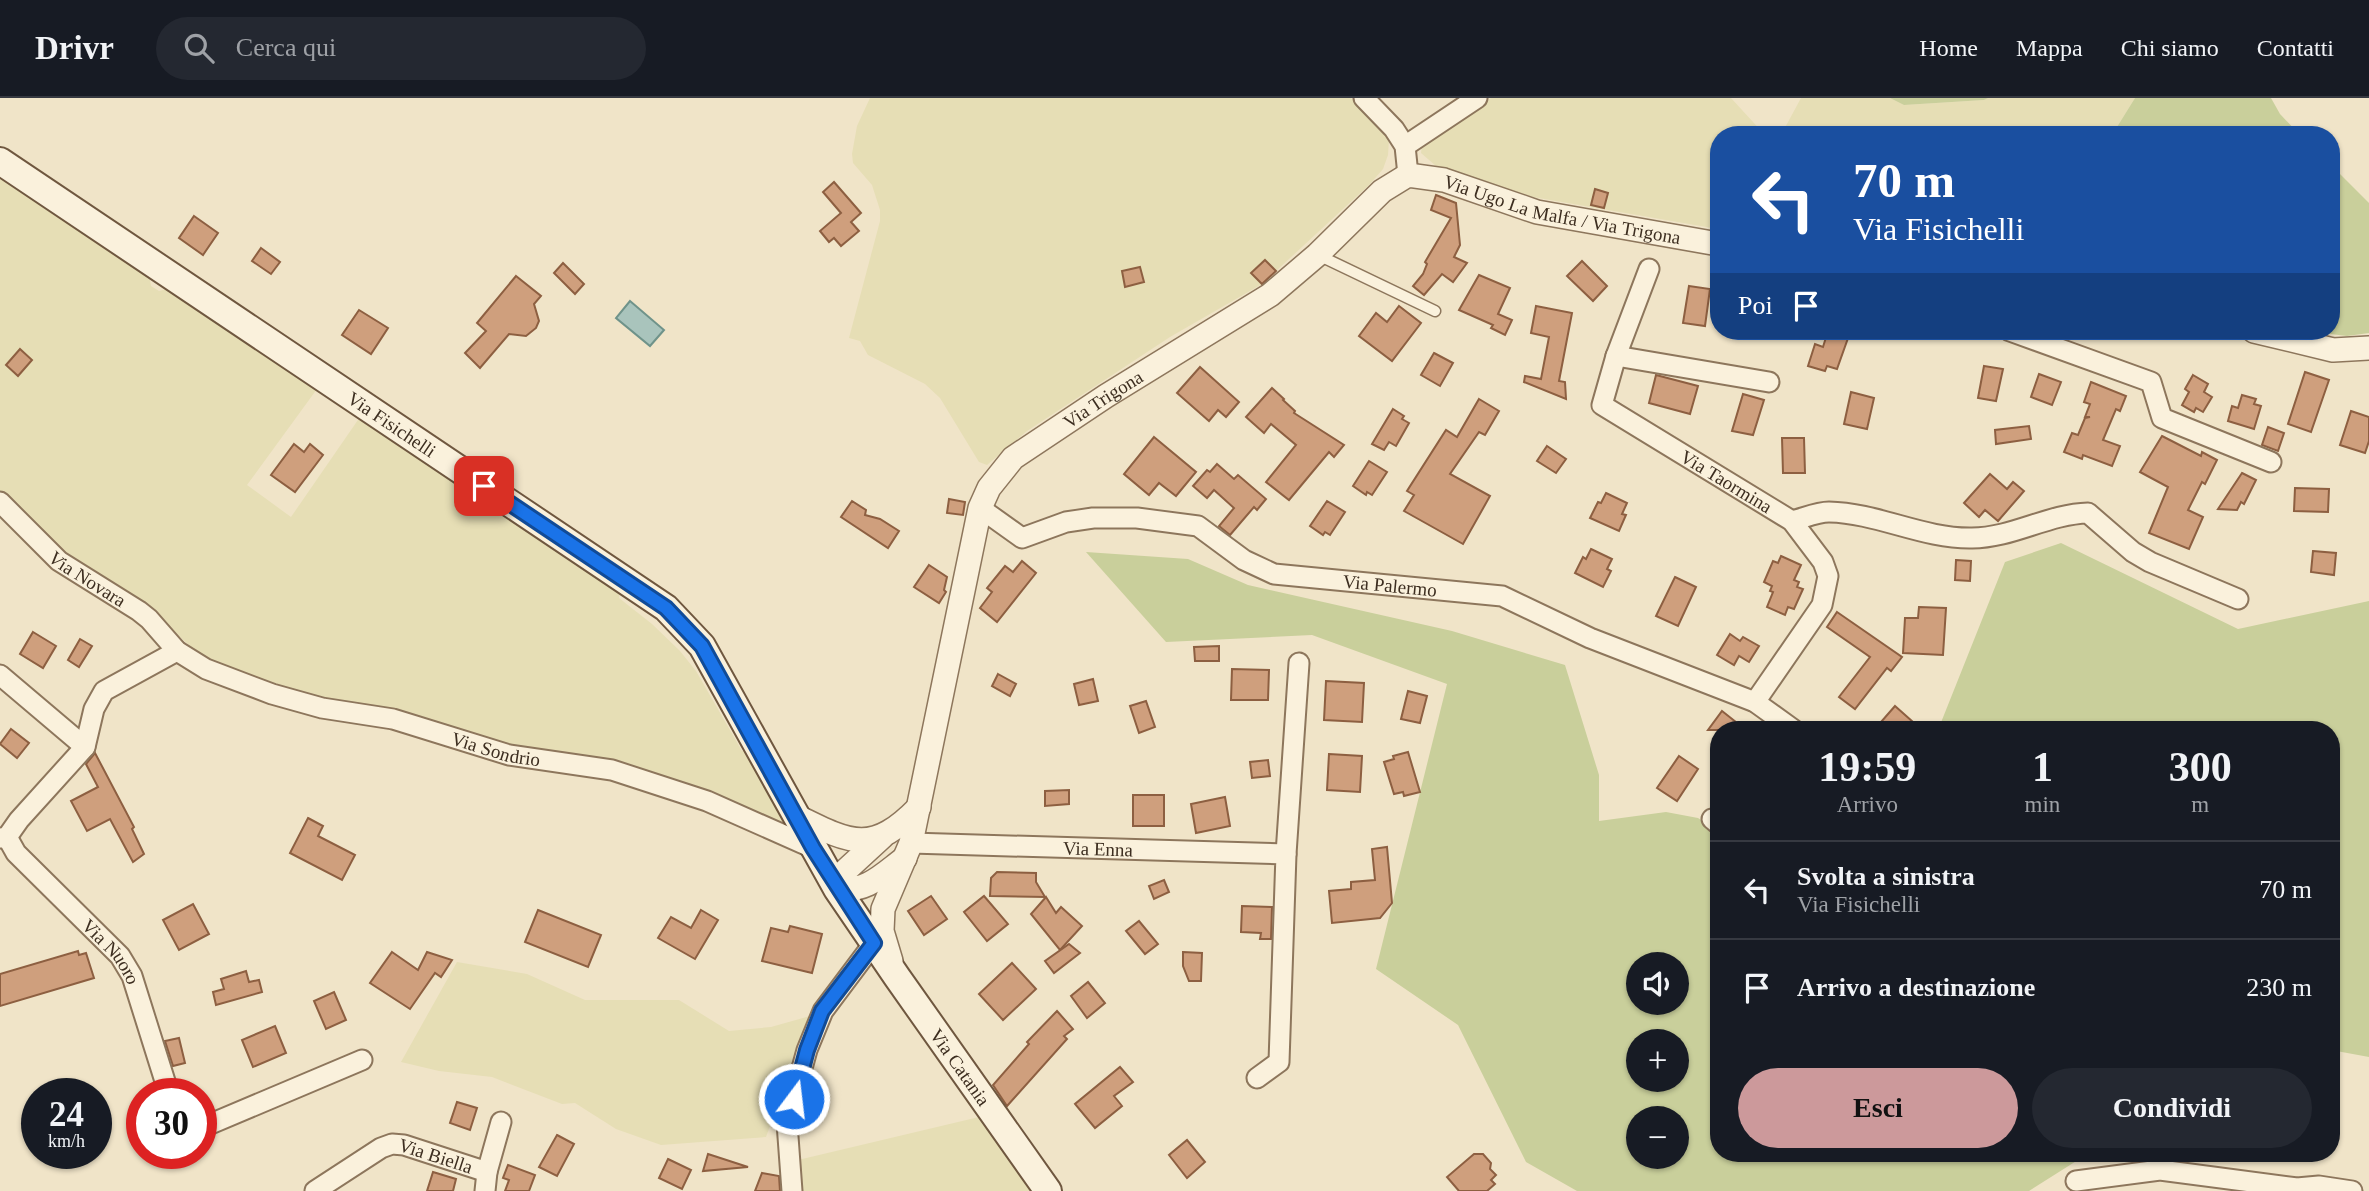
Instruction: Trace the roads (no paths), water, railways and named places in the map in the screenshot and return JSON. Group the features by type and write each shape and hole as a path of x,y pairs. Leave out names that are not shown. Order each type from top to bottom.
{"main road":[{"name":"Via Fisichelli","path":"0,161 666,608 702,646 813,848 874,943"},
{"name":"Via Catania","path":"874,943 1048,1191"}],"street":[{"path":"1364,98 1394,129 1405,146 1408,175"},
{"path":"1405,146 1477,98"},
{"name":"Via Ugo La Malfa / Via Trigona","path":"1408,175 1444,180 1537,212 1710,243"},
{"name":"Via Trigona","path":"897,977 882,931 883,909 909,849 981,508 989,488 1013,458 1106,396 1270,295 1317,255 1382,191 1408,175"},
{"name":"Via Taormina","path":"1649,270 1616,356 1602,405 1792,521 1823,562 1828,576 1822,605 1755,702"},
{"path":"2035,340 2151,382 2162,418 2271,462"},
{"path":"2291,340 2333,350 2369,348"},
{"path":"1616,356 1769,382"},
{"name":"Via Novara","path":"0,502 59,561 149,619 177,651"},
{"name":"Via Palermo","path":"981,508 1022,538 1066,522 1137,518 1198,526 1244,560 1274,574 1502,596 1590,638 1755,702 1781,721"},
{"path":"1792,521 1826,512 1837,513 1938,536 1974,539 2005,533 2069,513 2088,513 2133,552 2150,562 2238,599"},
{"path":"3,837 85,747 94,709 104,691 177,651"},
{"name":"Via Sondrio","path":"177,651 206,669 272,694 322,708 393,719 509,755 612,770 707,801 813,848"},
{"path":"1257,1078 1279,1062 1286,854 1299,663"},
{"path":"0,675 85,747"},
{"path":"909,849 867,886 853,891 837,889 845,871 919,807"},
{"path":"798,817 838,836 859,841 882,837"},
{"name":"Via Nuoro","path":"3,837 120,956 132,976 164,1078"},
{"name":"Via Enna","path":"909,849 1286,854"},
{"path":"792,1191 787,1124 807,1050 822,1011 874,943"},
{"path":"217,1121 362,1060"},
{"path":"486,1181 501,1122"},
{"name":"Via Biella","path":"315,1191 381,1148 393,1144 404,1144 486,1181"},
{"path":"2076,1181 2160,1170 2297,1188 2328,1186 2352,1191"}],"lane":[{"path":"1317,255 1435,311"}],"water":[{"path":"630,301 664,330 650,346 616,318"}]}
